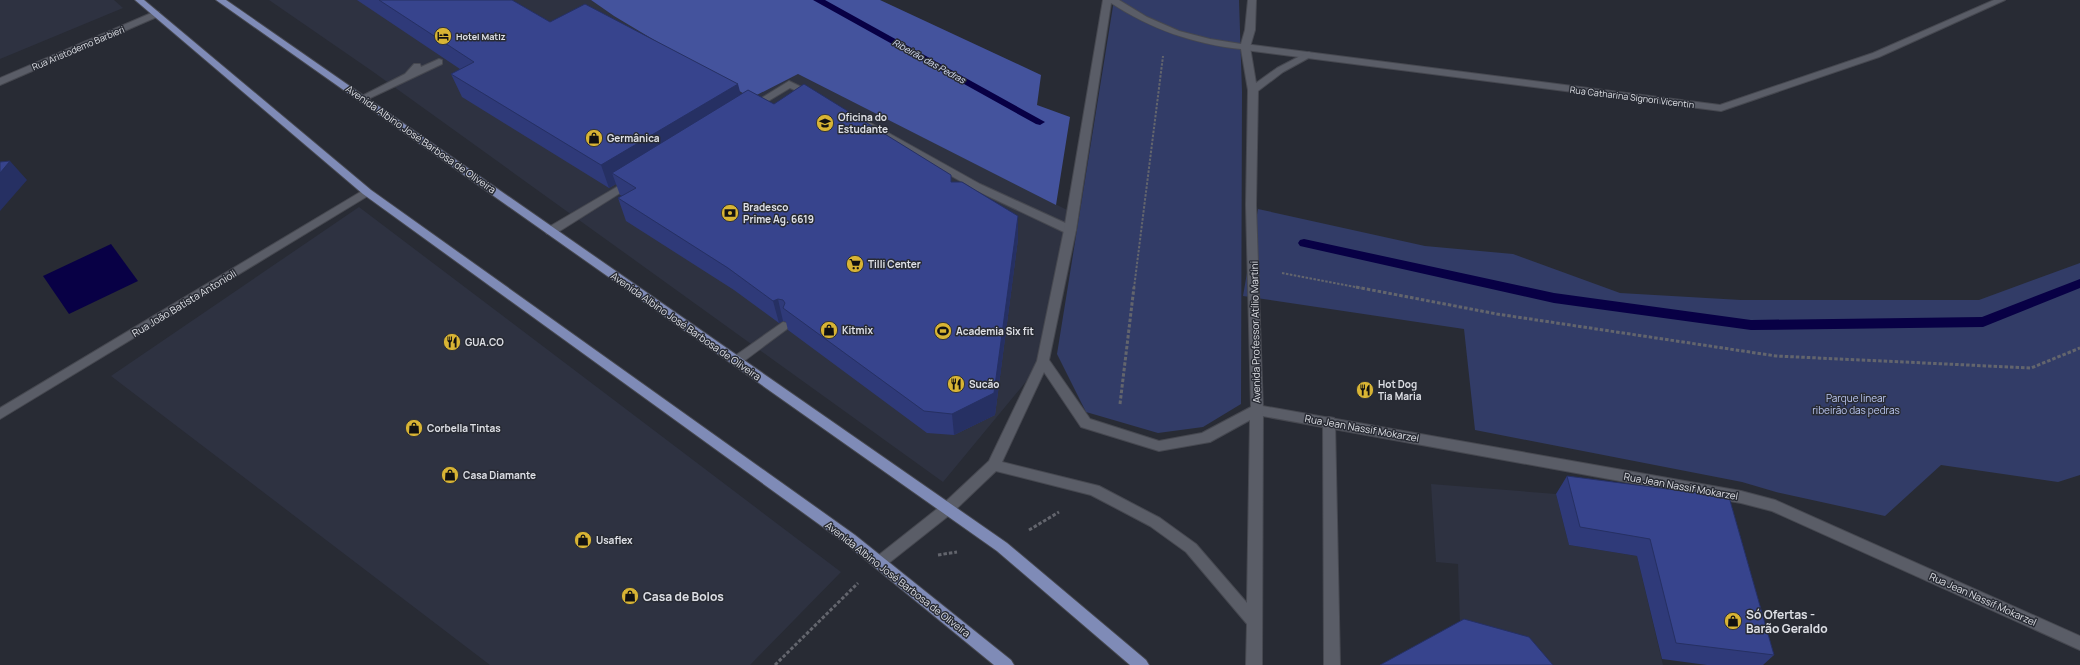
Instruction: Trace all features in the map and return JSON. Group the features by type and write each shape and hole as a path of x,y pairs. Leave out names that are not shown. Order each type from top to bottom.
{"main road":[{"name":"Avenida Albino José Barbosa de Oliveira","path":"139,0 367,192 880,562 1006,665"},
{"name":"Avenida Albino José Barbosa de Oliveira","path":"220,0 363,98 1002,547 1141,665"},
{"path":"880,562 947,509 994,465 1043,361 1070,230 1108,0"},
{"name":"Rua Catharina Signori Vicentin","path":"1113,0 1130,12 1166,30 1218,45 1245,47 1721,108 1876,55 2001,0"},
{"name":"Avenida Professor Atílio Martini","path":"1249,1 1250,30 1245,47 1253,90 1251,205 1257,410 1254,665"},
{"name":"Rua Aristodemo Barbieri","path":"0,82 156,14"},
{"path":"1253,90 1280,70 1309,56"},
{"path":"363,98 439,62"},
{"path":"408,76 417,66"},
{"path":"742,114 789,84 824,100"},
{"path":"856,118 976,186 1070,230"},
{"path":"551,231 639,176"},
{"path":"958,200 976,186"},
{"name":"Rua João Batista Antonioli","path":"0,414 367,192"},
{"path":"736,361 783,326"},
{"path":"1043,361 1086,423 1159,446 1205,438 1257,410"},
{"name":"Rua Jean Nassif Mokarzel","path":"1257,410 1742,497 1775,506 2080,643"},
{"path":"1329,422 1332,665"},
{"path":"994,465 1094,490 1155,522 1191,548 1254,620"}],"path":[{"path":"1114,433 1118,415 1166,30"},
{"path":"1254,267 1497,314 1776,356 2031,368 2080,348"},
{"path":"933,555 1002,547 1094,490"},
{"path":"775,665 880,562"}],"shaded area":[{"path":"0,0 114,0 123,8 0,59"},
{"path":"269,0 591,0 614,16 751,98 798,74 1073,213 1043,361 943,482 372,71"},
{"path":"591,0 880,0 1041,75 1037,105 1070,117 1056,205 798,74 751,98 614,16"},
{"path":"359,207 841,572 750,665 490,665 111,376"},
{"path":"111,244 138,281 69,314 43,276"},
{"path":"1431,484 1556,494 1569,545 1637,556 1663,665 1542,665 1460,626 1458,564 1436,562"}],"green space":[{"path":"1114,0 1239,0 1242,92 1241,404 1203,427 1158,433 1086,412 1057,354"},
{"name":"Parque linear ribeirão das pedras","path":"1258,209 1425,246 1513,254 1620,293 1741,300 1979,300 2080,263 2080,475 2058,482 1941,465 1885,516 1776,492 1742,482 1475,430 1464,329 1243,296"}],"building":[{"path":"379,0 512,0 550,22 585,4 738,84 601,165 451,74 474,62"},
{"name":"Tilli Center","path":"804,84 951,175 951,182 962,182 1018,216 994,393 952,414 924,411 783,308 785,303 783,300 778,299 773,301 728,268 618,198 636,188 612,173 748,90 774,104"},
{"path":"10,161 0,173 0,162"},
{"path":"1567,476 1729,497 1774,655 1676,643 1650,539 1580,527"},
{"path":"1464,619 1529,637 1553,665 1380,665"}],"waterway":[{"name":"Ribeirão das Pedras","path":"818,0 1040,122"},
{"path":"1304,243 1554,298 1751,325 1983,322 2080,283"}],"place":[{"name":"Hotel Matiz","path":"443,36"},
{"name":"Oficina do Estudante","path":"825,123"},
{"name":"Germânica","path":"594,138"},
{"name":"Bradesco Prime Ag. 6619","path":"730,213"},
{"name":"Tilli Center","path":"855,264"},
{"name":"Kitmix","path":"829,330"},
{"name":"Academia Six fit","path":"943,331"},
{"name":"GUA.CO","path":"452,342"},
{"name":"Sucão","path":"956,384"},
{"name":"Hot Dog Tia Maria","path":"1365,390"},
{"name":"Corbella Tintas","path":"414,428"},
{"name":"Casa Diamante","path":"450,475"},
{"name":"Usaflex","path":"583,540"},
{"name":"Casa de Bolos","path":"630,596"},
{"name":"Só Ofertas - Barão Geraldo","path":"1733,621"}]}
